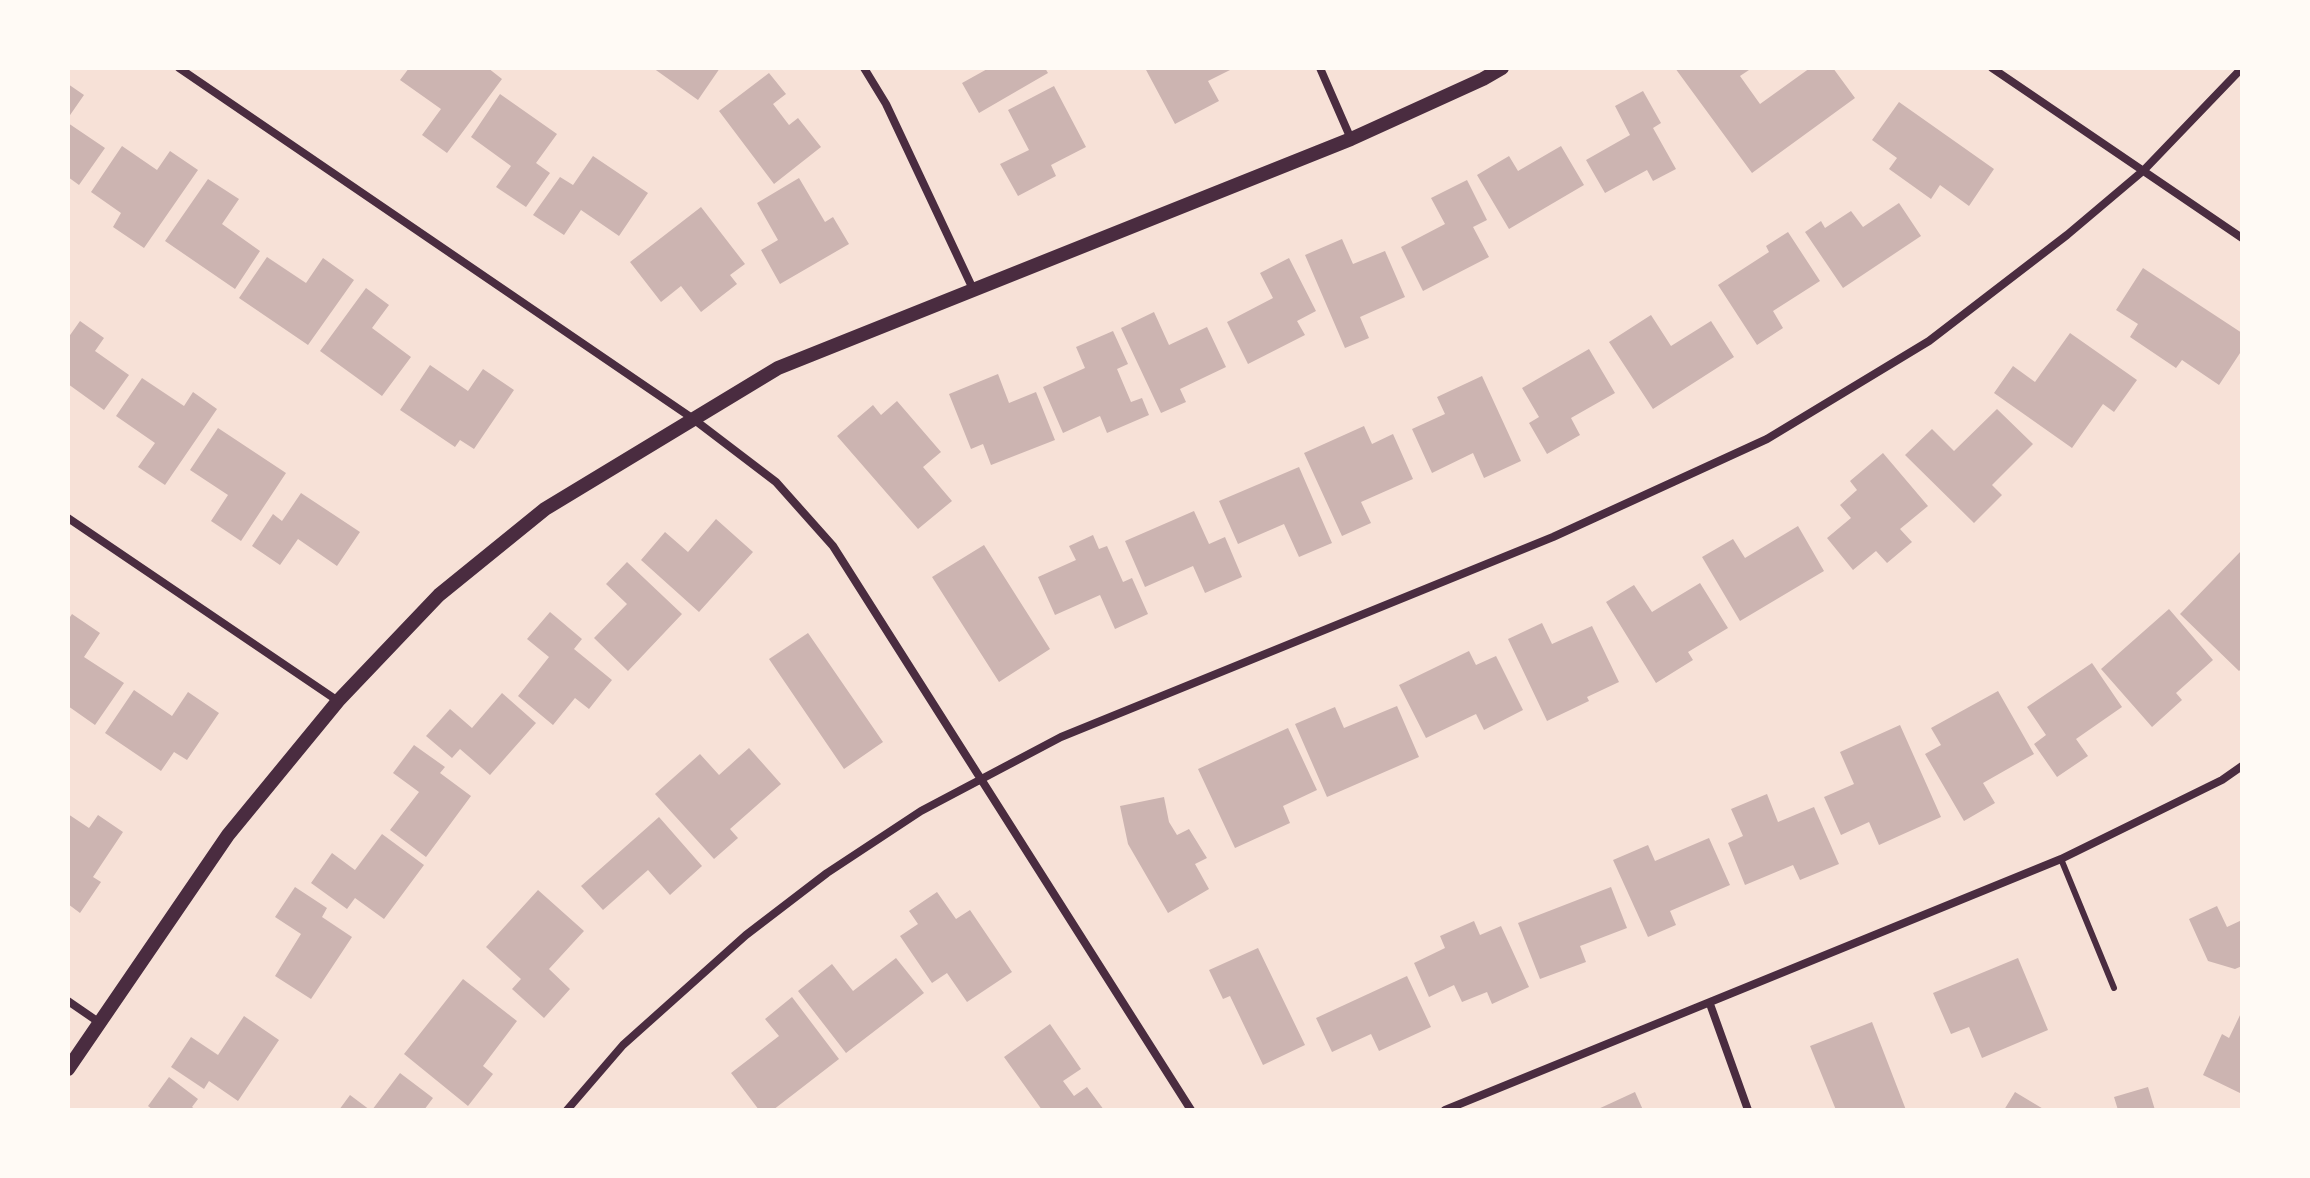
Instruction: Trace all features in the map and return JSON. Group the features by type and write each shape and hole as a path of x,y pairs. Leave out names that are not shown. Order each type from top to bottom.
{"street":[{"path":"179,68 692,418 776,482 833,546 1191,1110"},
{"path":"864,68 886,104 973,289"},
{"path":"1320,68 1351,139"},
{"path":"68,1069 228,835 338,701 439,595 545,509 778,368 1351,139 1502,68"},
{"path":"1992,68 2242,238"},
{"path":"567,1110 623,1045 746,935 827,873 921,811 1061,737 1553,537 1767,439 1929,341 2067,235 2144,170 2242,68"},
{"path":"68,518 338,701"},
{"path":"1445,1110 2061,859 2222,780 2242,766"},
{"path":"68,1001 100,1023"},
{"path":"1710,1004 1748,1110"}],"lane":[{"path":"2061,859 2114,988"}],"building":[{"path":"409,68 488,68 502,79 447,153 422,135 441,109 400,80"},
{"path":"653,68 720,68 698,100"},
{"path":"989,68 1045,68 1048,73 979,113 962,83"},
{"path":"1145,68 1234,68 1208,81 1219,101 1175,124"},
{"path":"1675,68 1752,68 1740,76 1760,104 1810,68 1833,68 1855,98 1752,173"},
{"path":"769,73 786,94 773,104 789,125 798,118 821,147 774,184 719,111"},
{"path":"68,84 84,95 68,118"},
{"path":"1054,86 1086,147 1051,165 1056,176 1018,196 1000,164 1029,150 1008,110"},
{"path":"1643,91 1661,123 1653,128 1676,169 1653,181 1647,170 1605,193 1586,160 1630,135 1615,106"},
{"path":"500,94 557,134 536,163 550,173 526,207 496,187 511,166 471,137"},
{"path":"1899,102 1994,169 1969,206 1940,185 1931,199 1889,169 1897,158 1872,140"},
{"path":"68,123 105,148 79,185 68,177"},
{"path":"122,146 157,170 170,151 198,170 144,248 113,227 121,213 91,192"},
{"path":"1561,146 1584,185 1509,229 1477,175 1509,156 1518,171"},
{"path":"593,156 648,193 619,236 581,210 564,235 533,215 560,177 573,185"},
{"path":"799,178 825,222 833,217 849,244 780,284 761,250 778,240 757,203"},
{"path":"208,179 239,199 222,224 260,251 235,289 165,241"},
{"path":"1467,180 1487,220 1473,227 1489,257 1423,291 1401,247 1445,224 1431,198"},
{"path":"1899,203 1921,236 1843,288 1805,232 1821,221 1825,228 1851,211 1863,227"},
{"path":"701,207 745,264 730,275 737,284 701,312 681,286 661,302 630,262"},
{"path":"1788,232 1820,281 1773,311 1783,328 1757,345 1718,285 1769,252 1766,246"},
{"path":"1342,239 1353,264 1385,251 1405,297 1360,317 1369,338 1345,348 1305,255"},
{"path":"267,257 306,283 323,258 354,280 308,345 239,298"},
{"path":"1289,258 1316,311 1297,321 1305,335 1248,364 1227,322 1273,298 1260,273"},
{"path":"2143,268 2242,333 2242,350 2219,385 2182,360 2176,368 2130,337 2138,324 2116,310"},
{"path":"366,288 389,305 372,328 411,357 382,396 320,351"},
{"path":"1154,312 1169,345 1207,327 1226,367 1180,389 1186,402 1161,413 1121,328"},
{"path":"1651,315 1671,346 1711,321 1734,357 1653,409 1609,342"},
{"path":"80,321 104,338 95,351 129,375 104,410 68,384 68,338"},
{"path":"1113,331 1128,364 1117,369 1131,402 1142,398 1149,415 1107,433 1100,416 1063,433 1043,387 1085,368 1076,347"},
{"path":"2070,333 2137,380 2114,412 2103,404 2072,448 1994,393 2013,366 2035,382"},
{"path":"1589,349 1615,393 1571,418 1580,435 1547,454 1529,423 1539,417 1522,388"},
{"path":"430,365 468,391 483,369 514,390 474,449 460,440 455,447 400,410"},
{"path":"998,374 1009,403 1036,392 1055,440 991,465 983,444 971,449 949,394"},
{"path":"1482,376 1521,461 1484,478 1473,453 1432,473 1412,429 1445,414 1437,397"},
{"path":"142,378 184,406 193,392 217,409 165,485 138,467 155,443 116,416"},
{"path":"897,401 941,452 923,467 952,501 918,529 837,436 873,405 881,415"},
{"path":"1997,409 2033,444 1992,485 2002,495 1974,523 1905,455 1932,429 1954,451"},
{"path":"1364,426 1372,444 1393,434 1413,479 1361,502 1371,523 1342,536 1304,453"},
{"path":"218,428 286,473 241,541 211,521 228,495 190,470"},
{"path":"1883,453 1928,506 1900,529 1912,542 1887,563 1876,551 1853,570 1827,538 1851,518 1840,505 1857,490 1850,481"},
{"path":"1299,467 1332,543 1299,557 1284,524 1238,544 1219,501"},
{"path":"301,493 360,532 337,566 298,539 280,565 252,546 273,514 282,521"},
{"path":"1194,511 1209,544 1225,537 1242,577 1205,593 1193,566 1145,587 1125,541"},
{"path":"716,519 753,552 699,612 641,560 665,532 688,552"},
{"path":"1798,526 1824,571 1740,621 1702,557 1733,539 1745,558"},
{"path":"1093,535 1099,549 1107,546 1123,582 1132,578 1148,614 1115,629 1100,595 1055,615 1038,577 1076,560 1069,546"},
{"path":"984,545 1050,649 999,682 932,577"},
{"path":"2242,550 2242,668 2239,671 2180,614"},
{"path":"627,562 682,614 628,671 594,638 627,604 606,584"},
{"path":"1700,583 1728,628 1688,652 1693,660 1656,683 1606,602 1634,585 1652,612"},
{"path":"2169,609 2213,660 2176,693 2182,700 2152,727 2101,669"},
{"path":"550,612 582,639 574,649 612,680 589,709 575,698 553,725 518,696 549,657 527,639"},
{"path":"72,614 100,633 84,657 124,683 95,725 68,706 68,620"},
{"path":"1542,623 1552,644 1592,626 1619,682 1587,697 1589,701 1547,721 1508,639"},
{"path":"808,633 883,742 844,769 769,659"},
{"path":"1469,651 1476,665 1496,656 1523,710 1484,730 1476,714 1426,738 1399,685"},
{"path":"2092,663 2122,707 2076,739 2088,756 2057,777 2034,744 2046,735 2027,707"},
{"path":"134,690 172,716 188,692 219,713 187,760 174,752 161,771 105,733"},
{"path":"1998,691 2034,754 1983,783 1995,803 1964,821 1925,754 1941,745 1931,728"},
{"path":"502,693 536,723 490,775 460,749 452,758 426,736 450,709 472,728"},
{"path":"1397,706 1419,757 1327,797 1295,724 1335,707 1344,728"},
{"path":"1900,725 1941,817 1879,845 1869,822 1841,835 1824,797 1854,784 1840,752"},
{"path":"1288,728 1317,790 1283,806 1290,823 1235,848 1198,769"},
{"path":"414,745 445,767 440,773 471,796 426,857 390,830 419,792 393,773"},
{"path":"749,748 781,784 730,829 738,838 714,859 655,794 700,754 719,775"},
{"path":"1767,794 1778,822 1814,807 1839,864 1800,880 1793,865 1745,885 1728,843 1743,836 1731,809"},
{"path":"1164,797 1169,822 1177,835 1189,829 1207,858 1195,864 1209,889 1168,913 1128,844 1120,806"},
{"path":"68,814 89,828 98,815 123,832 93,877 101,882 80,913 68,904"},
{"path":"659,817 702,866 670,895 648,870 603,910 581,886"},
{"path":"382,834 424,865 384,919 355,898 347,909 311,883 332,853 355,870"},
{"path":"1709,838 1730,885 1670,911 1676,925 1648,937 1613,860 1648,845 1655,861"},
{"path":"295,887 327,908 322,917 352,937 311,999 275,976 301,934 275,917"},
{"path":"1611,887 1627,928 1580,946 1586,962 1540,979 1518,923"},
{"path":"538,890 584,931 549,969 570,989 544,1018 512,989 521,979 486,947"},
{"path":"937,892 956,919 970,910 1012,972 967,1002 947,973 932,983 900,936 918,924 909,911"},
{"path":"2217,906 2227,927 2242,920 2242,966 2235,969 2208,961 2189,919"},
{"path":"1474,921 1480,935 1501,926 1529,987 1492,1004 1487,992 1462,1002 1454,985 1429,997 1414,963 1445,948 1440,936"},
{"path":"1258,948 1305,1045 1263,1065 1230,996 1223,999 1209,970"},
{"path":"896,958 924,993 846,1053 798,991 832,964 853,991"},
{"path":"2018,958 2048,1030 1982,1058 1969,1027 1951,1034 1933,993"},
{"path":"1407,976 1431,1027 1379,1051 1371,1034 1332,1052 1316,1018"},
{"path":"463,979 517,1021 483,1066 493,1074 468,1106 404,1054"},
{"path":"792,997 839,1059 773,1110 759,1110 731,1073 779,1036 765,1019"},
{"path":"2242,1011 2242,1094 2203,1075 2222,1034 2229,1038"},
{"path":"244,1016 279,1040 238,1101 209,1081 204,1089 171,1067 191,1037 218,1055"},
{"path":"1872,1022 1906,1110 1836,1110 1810,1046"},
{"path":"1050,1024 1081,1069 1063,1081 1074,1096 1087,1087 1104,1110 1042,1110 1004,1057"},
{"path":"400,1073 433,1098 424,1110 372,1110"},
{"path":"169,1077 198,1099 192,1107 196,1110 153,1110 148,1106"},
{"path":"2148,1087 2155,1110 2118,1110 2114,1097"},
{"path":"1635,1092 1643,1110 1596,1110"},
{"path":"2015,1092 2045,1110 2004,1110"},
{"path":"350,1095 370,1110 339,1110"}]}
